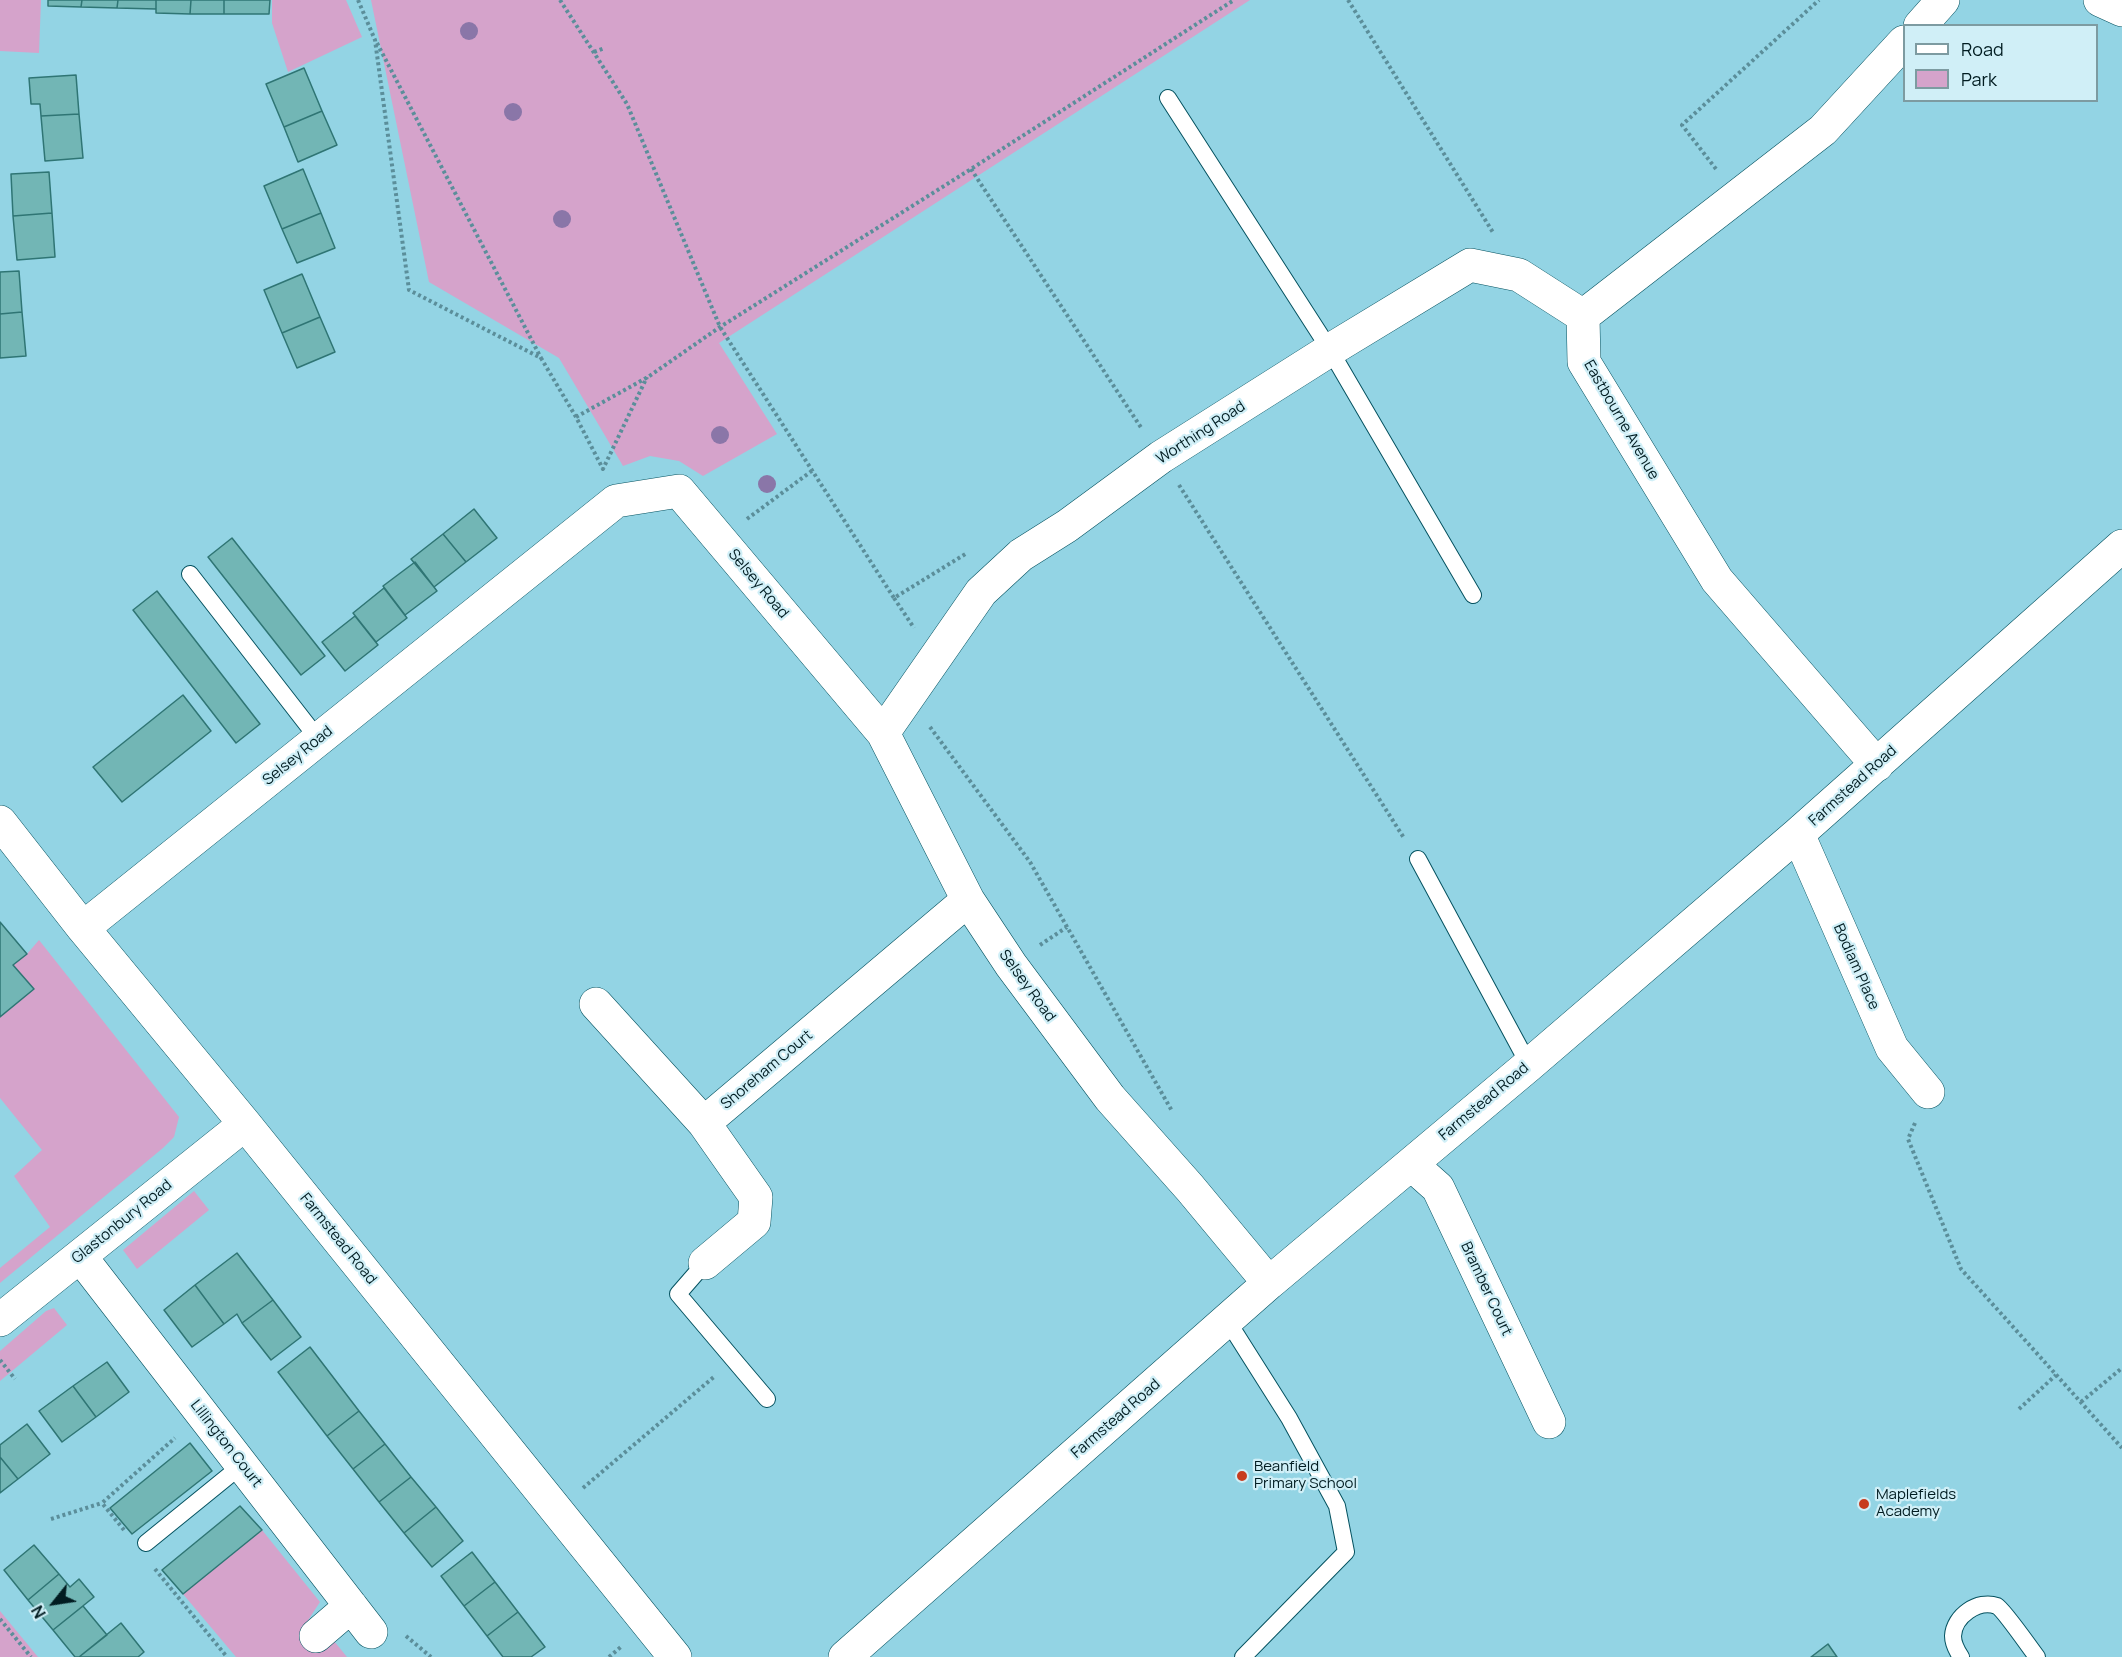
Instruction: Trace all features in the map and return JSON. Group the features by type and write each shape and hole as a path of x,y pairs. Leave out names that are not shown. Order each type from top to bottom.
{"street":[{"path":"1922,24 1943,0"},
{"path":"2100,0 2122,10"},
{"path":"1583,316 1823,130 1903,44"},
{"name":"Worthing Road","path":"883,733 981,592 1021,555 1067,526 1161,458 1330,350 1470,265 1519,275 1583,316"},
{"name":"Eastbourne Avenue","path":"1583,316 1584,362 1717,580 1876,765"},
{"name":"Selsey Road","path":"84,928 616,501 679,490 883,733 968,900 1011,965 1110,1098 1190,1188 1269,1283"},
{"name":"Farmstead Road","path":"845,1657 1269,1283 1529,1065 1798,834 2122,546"},
{"name":"Farmstead Road","path":"0,822 675,1657"},
{"name":"Bodiam Place","path":"1798,834 1892,1048 1928,1092"},
{"name":"Shoreham Court","path":"704,1123 968,900"},
{"path":"596,1004 704,1123 756,1197 754,1222 705,1263"},
{"name":"Glastonbury Road","path":"0,1320 244,1124"},
{"name":"Bramber Court","path":"1411,1164 1438,1188 1548,1422"},
{"name":"Lillington Court","path":"80,1256 351,1606 386,1632"},
{"path":"316,1636 351,1606"}],"lane":[{"path":"1168,98 1330,350 1473,595"},
{"path":"190,574 319,740"},
{"path":"1418,859 1529,1065"},
{"path":"705,1263 678,1294 767,1399"},
{"path":"1227,1320 1289,1418 1336,1506 1346,1552 1243,1657"},
{"path":"146,1544 242,1465"},
{"path":"1961,1657 1956,1650 1953,1635 1964,1613 1984,1604 1999,1607 2037,1657"}],"path":[{"path":"358,0 375,40 541,358 603,469 648,377"},
{"path":"560,0 627,104 720,327 894,598 972,551"},
{"path":"576,417 648,377 720,327 971,170 1234,0"},
{"path":"1348,0 1519,275"},
{"path":"1738,196 1682,125 1820,0"},
{"path":"375,40 409,290 541,358"},
{"path":"594,52 605,48"},
{"path":"971,170 1161,458 1418,859"},
{"path":"719,538 813,470"},
{"path":"906,700 938,736 1030,862 1177,1120"},
{"path":"1928,1092 1908,1139 1961,1269 2122,1448"},
{"path":"0,1360 15,1379"},
{"path":"557,1510 734,1360"},
{"path":"2081,1402 2122,1368"},
{"path":"2019,1409 2056,1374"},
{"path":"51,1518 102,1503"},
{"path":"0,1619 31,1657"},
{"path":"386,1632 431,1657"}],"green space":[{"path":"0,0 41,0 39,53 0,51"},
{"path":"272,0 346,0 362,37 288,72 272,23"},
{"path":"371,0 1250,0 719,343 777,434 703,476 679,461 650,456 623,466 559,358 429,282"},
{"path":"39,940 179,1117 174,1137 163,1148 0,1283 0,1268 50,1227 14,1176 42,1150 0,1098 0,1017 33,990 13,965"},
{"path":"194,1191 209,1210 137,1269 123,1250"},
{"path":"54,1308 67,1325 0,1381 0,1351 46,1311"},
{"path":"262,1530 320,1602 305,1625 334,1641 347,1657 236,1657 183,1594"},
{"path":"0,1611 38,1657 0,1657"}],"building":[{"path":"48,0 82,0 81,7 48,6"},
{"path":"82,0 118,0 117,8 81,7"},
{"path":"118,0 156,0 156,9 117,8"},
{"path":"156,0 191,0 190,14 156,13"},
{"path":"191,0 224,0 224,14 190,14"},
{"path":"224,0 270,0 269,14 224,14"},
{"path":"304,68 322,111 284,127 266,84"},
{"path":"76,75 79,114 41,116 40,104 31,104 29,78"},
{"path":"322,111 337,145 298,162 284,127"},
{"path":"79,114 83,158 45,161 41,116"},
{"path":"303,169 321,213 282,229 264,186"},
{"path":"49,172 52,213 13,216 11,174"},
{"path":"52,213 55,257 17,260 13,216"},
{"path":"321,213 335,248 297,263 282,229"},
{"path":"19,271 22,312 0,314 0,272"},
{"path":"302,274 320,317 282,333 264,290"},
{"path":"22,312 26,356 0,358 0,314"},
{"path":"320,317 335,352 297,368 282,333"},
{"path":"474,509 497,538 466,562 443,534"},
{"path":"443,534 466,562 434,587 411,559"},
{"path":"232,538 325,656 301,675 208,557"},
{"path":"415,562 437,591 405,615 383,586"},
{"path":"384,588 407,618 376,642 353,613"},
{"path":"157,591 260,724 236,743 133,610"},
{"path":"355,616 378,645 345,671 322,642"},
{"path":"183,695 211,731 122,802 93,767"},
{"path":"0,922 27,954 13,965 34,989 0,1017"},
{"path":"237,1253 273,1300 242,1323 237,1314 224,1324 195,1285"},
{"path":"195,1285 224,1324 192,1347 164,1310"},
{"path":"273,1300 301,1337 271,1360 242,1323"},
{"path":"310,1347 359,1411 327,1436 278,1372"},
{"path":"107,1362 129,1392 96,1417 73,1386"},
{"path":"73,1386 96,1417 62,1442 39,1411"},
{"path":"359,1411 385,1444 353,1469 327,1436"},
{"path":"27,1424 50,1454 18,1479 0,1457 0,1445"},
{"path":"190,1443 212,1471 132,1534 110,1508"},
{"path":"385,1444 411,1477 379,1502 353,1469"},
{"path":"0,1457 18,1479 0,1493"},
{"path":"411,1477 436,1507 404,1533 379,1502"},
{"path":"240,1506 262,1530 183,1594 162,1570"},
{"path":"436,1507 463,1541 432,1567 404,1533"},
{"path":"34,1545 59,1574 28,1600 4,1570"},
{"path":"472,1552 495,1582 464,1606 441,1576"},
{"path":"59,1574 70,1587 79,1579 94,1597 53,1630 28,1600"},
{"path":"495,1582 518,1612 487,1636 464,1606"},
{"path":"83,1606 107,1635 79,1657 75,1657 53,1630"},
{"path":"518,1612 545,1647 531,1657 503,1657 487,1636"},
{"path":"121,1623 144,1652 138,1657 79,1657"},
{"path":"1828,1644 1837,1657 1811,1657"}],"place":[{"name":"Beanfield Primary School","path":"1242,1476"},
{"name":"Maplefields Academy","path":"1864,1504"}]}
